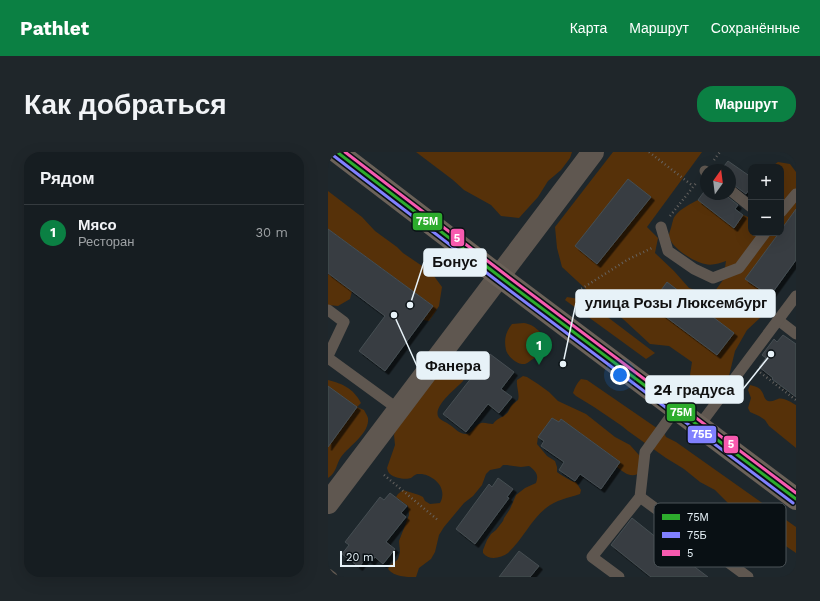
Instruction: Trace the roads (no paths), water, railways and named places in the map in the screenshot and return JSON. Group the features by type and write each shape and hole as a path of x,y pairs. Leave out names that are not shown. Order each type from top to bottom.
{"main road":[{"path":"337,152 499,276 796,498"}],"street":[{"path":"328,503 593,152"}],"lane":[{"path":"784,208 796,194"},
{"path":"736,195 748,205"},
{"path":"661,227 668,251 694,269 713,278 739,268 763,236"},
{"path":"699,426 796,296"},
{"path":"328,310 344,322 328,357 398,409"},
{"path":"778,320 796,334"},
{"path":"619,577 592,557 640,497 645,452 676,409"},
{"path":"640,497 654,507"},
{"path":"734,567 748,577"},
{"path":"328,574 332,577"}],"place":[{"name":"Бонус","path":"410,305"},
{"name":"Фанера","path":"394,315"},
{"name":"24 градуса","path":"771,354"},
{"name":"улица Розы Люксембург","path":"563,364"},
{"name":"Мясо","path":"539,365"}]}
